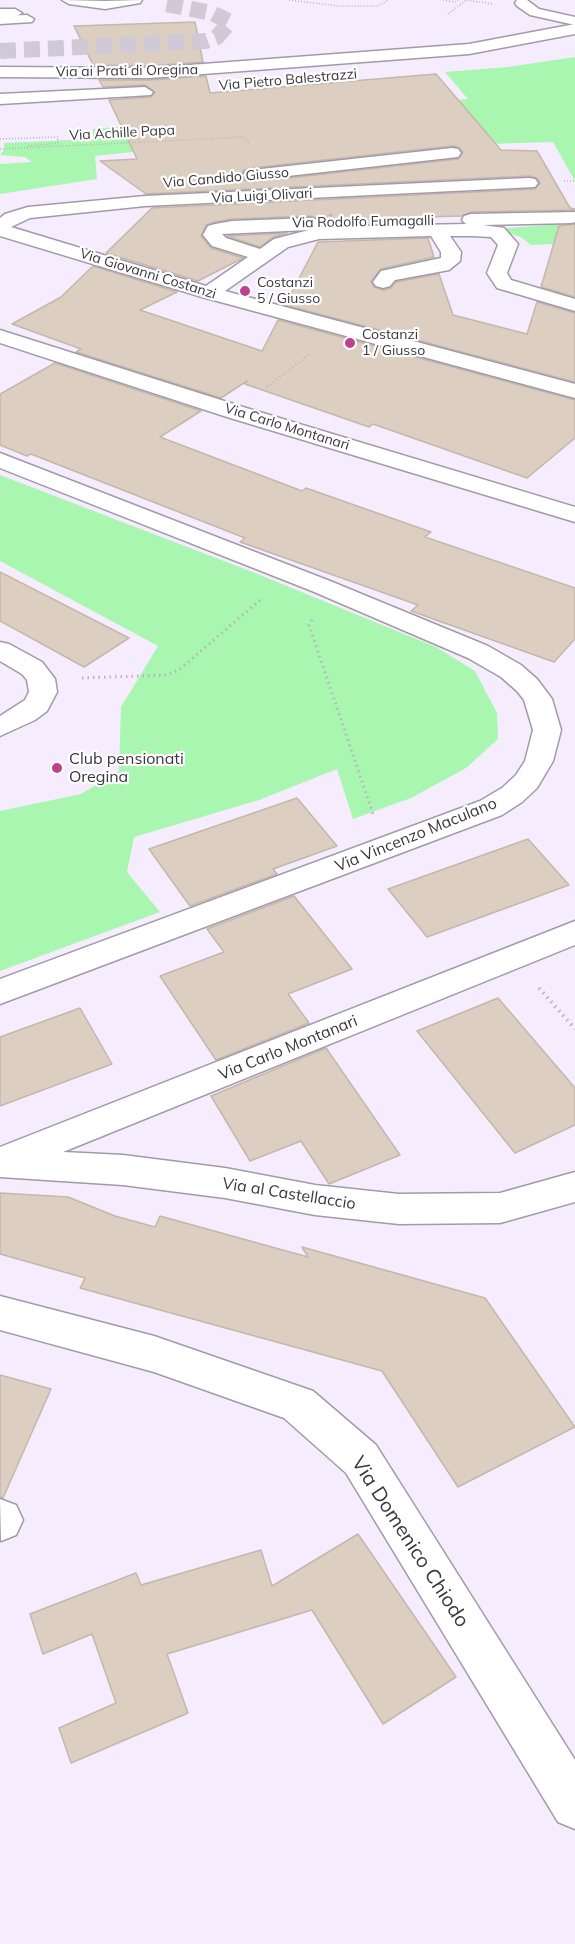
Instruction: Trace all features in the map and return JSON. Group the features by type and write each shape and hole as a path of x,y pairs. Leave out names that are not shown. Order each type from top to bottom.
{"street":[{"path":"69,0 105,5 134,1 151,2"},
{"path":"0,20 21,16"},
{"name":"Via ai Prati di Oregina","path":"0,72 150,73 469,50 575,29"},
{"name":"Via Pietro Balestrazzi","path":"363,73 481,63"},
{"path":"0,86 64,90 84,97"},
{"path":"0,99 84,97 161,91"},
{"name":"Via Candido Giusso","path":"238,177 452,153"},
{"name":"Via Candido Giusso","path":"0,206 41,197 181,182"},
{"name":"Via Luigi Olivari","path":"0,228 12,218 28,213 145,201 529,183"},
{"name":"Via Rodolfo Fumagalli","path":"261,255 219,242 212,235 215,230 231,227 572,217"},
{"name":"Via Giovanni Costanzi","path":"0,228 209,292 575,392"},
{"name":"Via Rodolfo Fumagalli","path":"383,282 388,275 442,266 450,261 451,252 437,231"},
{"name":"Via Rodolfo Fumagalli","path":"209,292 281,243 318,233 497,232 508,244 497,273 504,284 575,305"},
{"name":"Via Carlo Montanari","path":"0,336 235,412 575,515"},
{"name":"Via Vincenzo Maculano","path":"0,460 321,586 478,652 511,671 527,685 538,699 547,730 545,746 527,781 512,795 491,808 0,992"},
{"path":"0,650 32,668 41,679 43,692 37,705 0,727"},
{"name":"Via Carlo Montanari","path":"0,1163 575,932"},
{"name":"Via al Castellaccio","path":"0,1163 123,1170 225,1183 315,1200 399,1209 500,1208 575,1187"},
{"name":"Via Domenico Chiodo","path":"0,1313 154,1354 298,1404 361,1459 575,1805"}],"lane":[{"path":"522,3 536,12 575,21"},
{"path":"0,13 21,16"}],"path":[{"path":"290,0 339,6 377,6 388,0"},
{"path":"443,0 455,2 458,0"},
{"path":"0,139 58,137 58,143 18,148"},
{"name":"Via Achille Papa","path":"0,149 245,137"},
{"path":"235,412 343,329"},
{"path":"75,678 166,675 179,670 265,596"},
{"path":"314,617 309,625 375,821"},
{"path":"512,958 575,1029"}],"green space":[{"path":"575,57 575,181 553,142 456,145 433,120 95,156 97,179 0,194 0,164 32,162 25,157 0,155 4,150 4,143 93,139 93,129 468,99 445,72 508,67"},
{"path":"575,223 575,243 531,245 521,237 496,229"},
{"path":"0,475 255,573 436,647 475,671 497,713 498,739 466,768 411,798 353,819 337,769 259,800 134,837 127,872 160,912 0,971 0,811 81,794 119,771 121,707 158,646 0,561"}],"building":[{"path":"195,22 203,62 150,66 93,65 74,26"},
{"path":"436,74 501,150 537,151 570,208 575,210 471,212 462,216 421,217 423,223 326,225 332,214 320,220 311,216 232,219 215,222 206,225 201,236 211,248 243,258 198,281 106,253 152,208 535,189 540,183 537,178 529,176 146,194 100,161 137,159 109,100 151,97 155,92 145,85 103,87 99,80 150,80 206,76 210,93","holes":["458,147 463,152 458,159 252,182 244,180 241,175 244,170 252,168"]},
{"path":"575,224 575,297 541,287 559,226"},
{"path":"287,233 273,237 260,247 227,236"},
{"path":"428,238 434,257 381,269 371,281 374,287 384,290 391,288 396,282 439,274 453,315 527,334 537,302 575,313 575,382 285,305 318,242"},
{"path":"93,266 177,292 140,310 262,351 278,320 575,400 575,438 527,478 373,424 369,427 245,384 247,381 221,398 76,352 81,349 12,324 61,297"},
{"path":"55,363 201,411 160,437 302,491 306,488 431,532 425,537 575,588 575,639 554,662 411,611 418,605 240,542 245,538 31,454 27,456 0,445 0,394"},
{"path":"0,572 129,638 84,667 0,621"},
{"path":"297,798 337,846 273,869 277,874 190,906 149,849"},
{"path":"528,839 569,885 427,937 388,889"},
{"path":"294,896 352,969 288,994 309,1023 216,1060 160,976 224,952 207,929"},
{"path":"498,998 575,1088 575,1125 515,1153 417,1031"},
{"path":"80,1008 112,1064 0,1106 0,1037"},
{"path":"326,1048 400,1155 329,1184 301,1141 250,1161 211,1096"},
{"path":"0,1193 68,1197 115,1216 155,1227 160,1216 308,1257 302,1247 485,1298 575,1427 458,1487 382,1371 80,1288 85,1278 0,1254"},
{"path":"0,1375 51,1389 3,1498 0,1497"},
{"path":"358,1534 456,1677 383,1724 312,1610 167,1654 188,1713 71,1763 59,1728 116,1703 92,1634 43,1654 30,1614 136,1573 141,1585 261,1550 272,1586"}],"tunnel":[{"path":"0,51 206,41 217,37 230,22 212,13 161,3"}],"place":[{"name":"Costanzi 5 / Giusso","path":"245,291"},
{"name":"Costanzi 1 / Giusso","path":"350,343"},
{"name":"Club pensionati Oregina","path":"57,768"}]}
